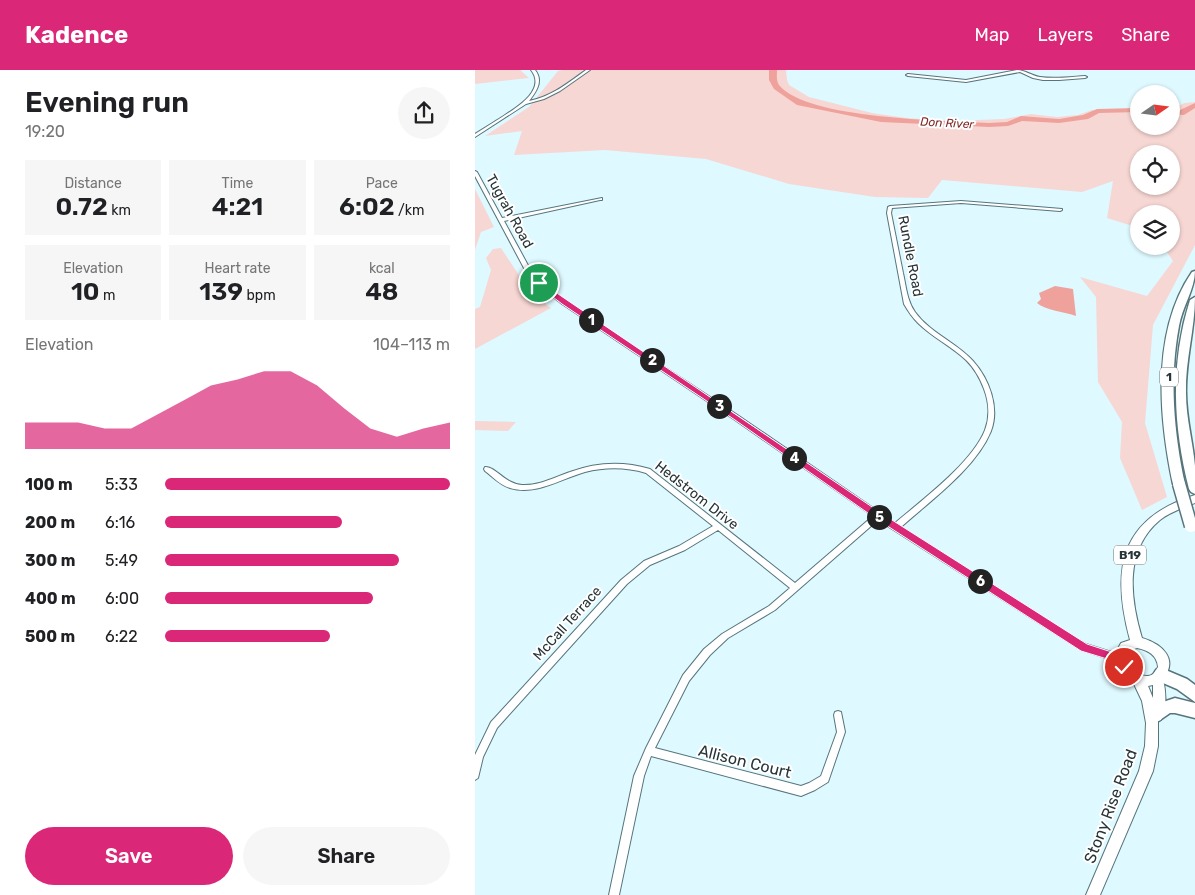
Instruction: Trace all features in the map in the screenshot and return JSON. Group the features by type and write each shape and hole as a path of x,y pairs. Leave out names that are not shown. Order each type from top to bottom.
{"highway":[{"name":"1","path":"1193,531 1172,458 1170,357 1174,325 1180,303 1195,274"},
{"name":"1","path":"1195,300 1184,341 1179,380 1181,419 1195,488"},
{"path":"1184,341 1193,329 1195,320"},
{"path":"1159,677 1182,684 1195,695"},
{"path":"1155,721 1163,708 1175,705 1195,711"}],"main road":[{"name":"B19","path":"1137,642 1126,592 1127,571 1131,552 1140,534 1155,518 1172,508 1195,499"},
{"path":"1137,642 1149,645 1161,656 1164,666 1159,677 1147,680 1137,678 1126,670 1121,659 1124,648 1137,642"},
{"name":"Stony Rise Road","path":"1093,895 1146,771 1160,691 1159,677"},
{"name":"Stony Rise Road","path":"1137,678 1155,721"}],"street":[{"path":"525,103 536,88 538,78 537,73 533,70"},
{"path":"475,136 525,103 542,99 554,93 588,70"},
{"path":"908,75 966,81 1019,70 1031,77 1043,80 1085,78"},
{"name":"Tugrah Road","path":"476,176 528,270 539,283 564,303 737,418 878,516 1084,648 1121,659"},
{"path":"501,220 600,199"},
{"name":"Rundle Road","path":"896,527 975,453 989,430 991,406 985,382 969,359 921,324 911,313 903,287 889,213 890,207 961,202 1060,210"},
{"name":"Hedstrom Drive","path":"487,469 512,486 533,487 560,480 582,470 610,465 629,465 648,471 795,587"},
{"path":"614,895 639,776 685,678 707,652 725,636 772,608 878,516"},
{"name":"McCall Terrace","path":"475,775 479,756 494,725 624,582 647,563 682,548 718,527"},
{"name":"Allison Court","path":"649,752 801,791 825,780 841,732 838,714"}],"shaded area":[{"path":"475,70 520,70 529,78 475,84"},
{"path":"563,70 786,70 789,85 809,97 872,113 906,118 951,121 1004,119 1031,114 1057,117 1078,115 1092,110 1130,108 1130,135 1180,135 1180,105 1195,102 1195,245 1153,325 1145,423 1167,497 1142,510 1120,458 1122,422 1098,382 1096,297 1080,277 1147,296 1173,261 1169,255 1180,255 1180,205 1130,205 1130,225 1107,218 1113,181 1082,192 942,180 928,198 875,197 789,184 706,159 605,150 514,155 522,131 485,136 529,107 558,71"},
{"path":"475,189 494,227 481,232 475,250"},
{"path":"501,248 530,292 551,308 475,349 475,309 480,307 491,270 486,258 493,249"},
{"path":"1055,286 1073,289 1076,316 1050,309 1037,303 1041,299 1039,293"},
{"path":"475,421 516,422 508,431 475,430"}],"waterway":[{"name":"Don River","path":"773,70 773,80 777,87 800,103 881,120 989,125 1008,124 1021,118 1059,121 1085,117 1097,111 1130,110"},
{"name":"Don River","path":"1180,113 1195,105"}],"route":[{"path":"539,283 564,303 737,418 878,516 1084,648 1121,659 1124,667"}]}
